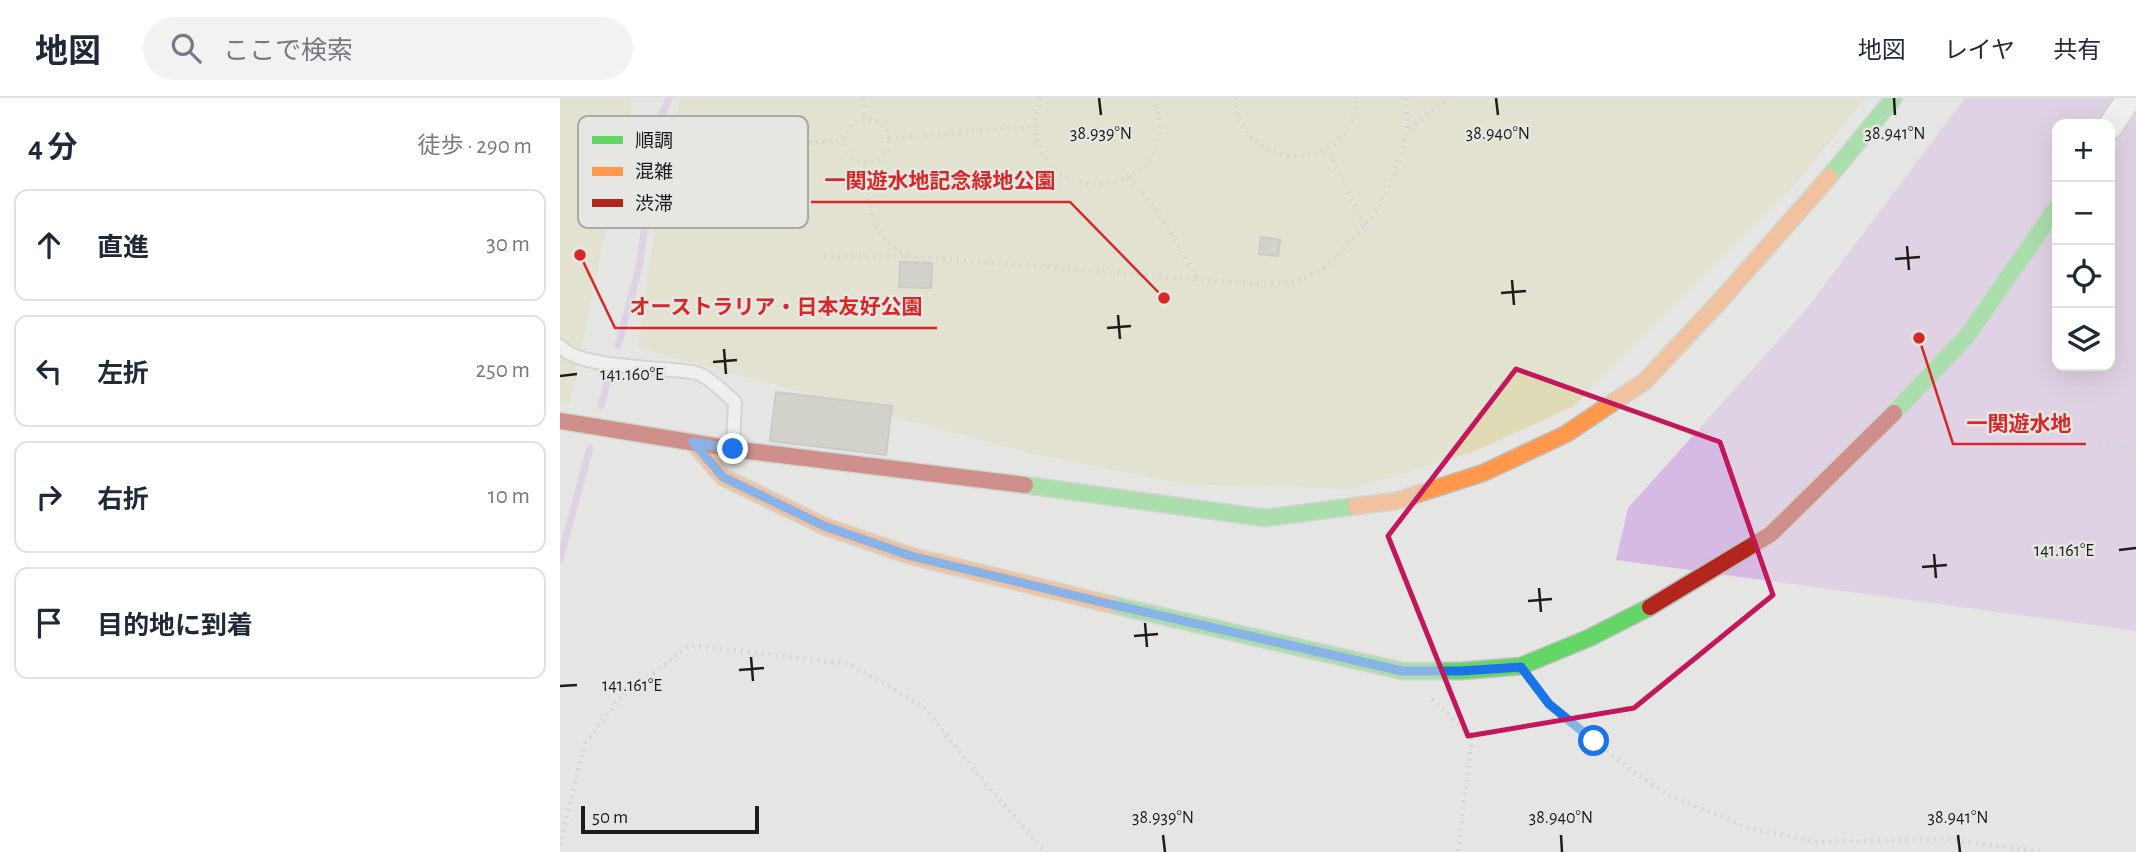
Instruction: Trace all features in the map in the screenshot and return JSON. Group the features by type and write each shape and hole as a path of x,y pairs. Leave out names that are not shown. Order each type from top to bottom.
{"street":[{"path":"560,421 733,449 1265,518 1396,501 1483,473 1566,434 1645,381 1755,261 1894,98"},
{"path":"2115,119 2129,98"},
{"path":"693,442 723,477 824,526 911,556 1402,671 1521,667 1589,639 1670,597 1771,534 1867,442 1967,336 2052,214"}],"lane":[{"path":"560,346 566,353 613,365 699,374 735,402 733,449"}],"path":[{"path":"863,98 864,119"},
{"path":"1041,98 1035,126 1039,144 1047,160 1060,173 1076,182 1094,186 1112,184 1129,177 1146,163 1157,143 1160,121 1154,98"},
{"path":"1235,98 1239,119 1249,135 1264,148 1282,156 1301,157 1320,153 1336,142 1348,127 1356,98"},
{"path":"824,257 907,256 1255,284 1295,283 1326,267 1371,219 1394,177 1407,132 1406,98"},
{"path":"1407,132 1449,98"},
{"path":"864,119 878,122 889,139 889,146 883,157 865,164 850,156 844,140 849,128 864,119"},
{"path":"889,139 1035,126"},
{"path":"808,143 844,140"},
{"path":"1327,148 1365,226"},
{"path":"865,164 877,229 886,240 907,256"},
{"path":"1129,177 1164,222 1197,278"},
{"path":"1936,413 2136,449"},
{"path":"560,845 585,743 619,699 690,645 850,664 861,670 924,707 1045,852"},
{"path":"1521,667 1549,704 1633,772 1670,796 1752,829 1819,842 1947,839 2044,852"},
{"path":"1431,698 1472,737 1458,852"}],"highlighted area":[{"path":"1516,369 1720,442 1773,595 1634,708 1468,736 1388,536"}],"shaded area":[{"path":"560,98 630,98 629,116 578,116 578,228 606,228 570,404 560,402"},
{"path":"680,98 1866,98 1790,190 1574,406 1473,452 1353,489 1187,484 1033,454 638,348 656,228 808,228 808,116 677,116"},
{"path":"1965,98 2136,98 2136,631 1616,560 1628,508 1805,311"}],"building":[{"path":"1261,237 1280,240 1278,256 1259,254"},
{"path":"900,262 932,263 931,288 899,287"},
{"path":"776,392 892,406 886,455 770,441"}],"waterway":[{"path":"661,116 669,98"},
{"path":"618,346 639,268 645,228"},
{"path":"601,406 607,383"},
{"path":"560,559 590,448"}],"traffic: fast":[{"path":"1829,177 1894,98"},
{"path":"1894,413 1967,336 2052,214"},
{"path":"1025,485 1265,518 1356,506"},
{"path":"1109,604 1402,671 1461,671 1521,666 1589,638 1650,607"}],"traffic: slow":[{"path":"1356,506 1396,501 1483,473 1566,434 1645,381 1720,301 1829,177"},
{"path":"693,442 723,477 824,526 911,556 1109,604"}],"traffic: jam":[{"path":"1650,607 1771,534 1894,413"},
{"path":"560,421 733,449 1025,485"}],"place":[{"name":"オーストラリア・日本友好公園","path":"580,255"},
{"name":"一関遊水地記念緑地公園","path":"1164,298"},
{"name":"一関遊水地","path":"1919,338"}],"route":[{"path":"733,449 693,442 723,477 824,526 911,556 1402,671 1521,667 1549,704 1594,741"}]}
